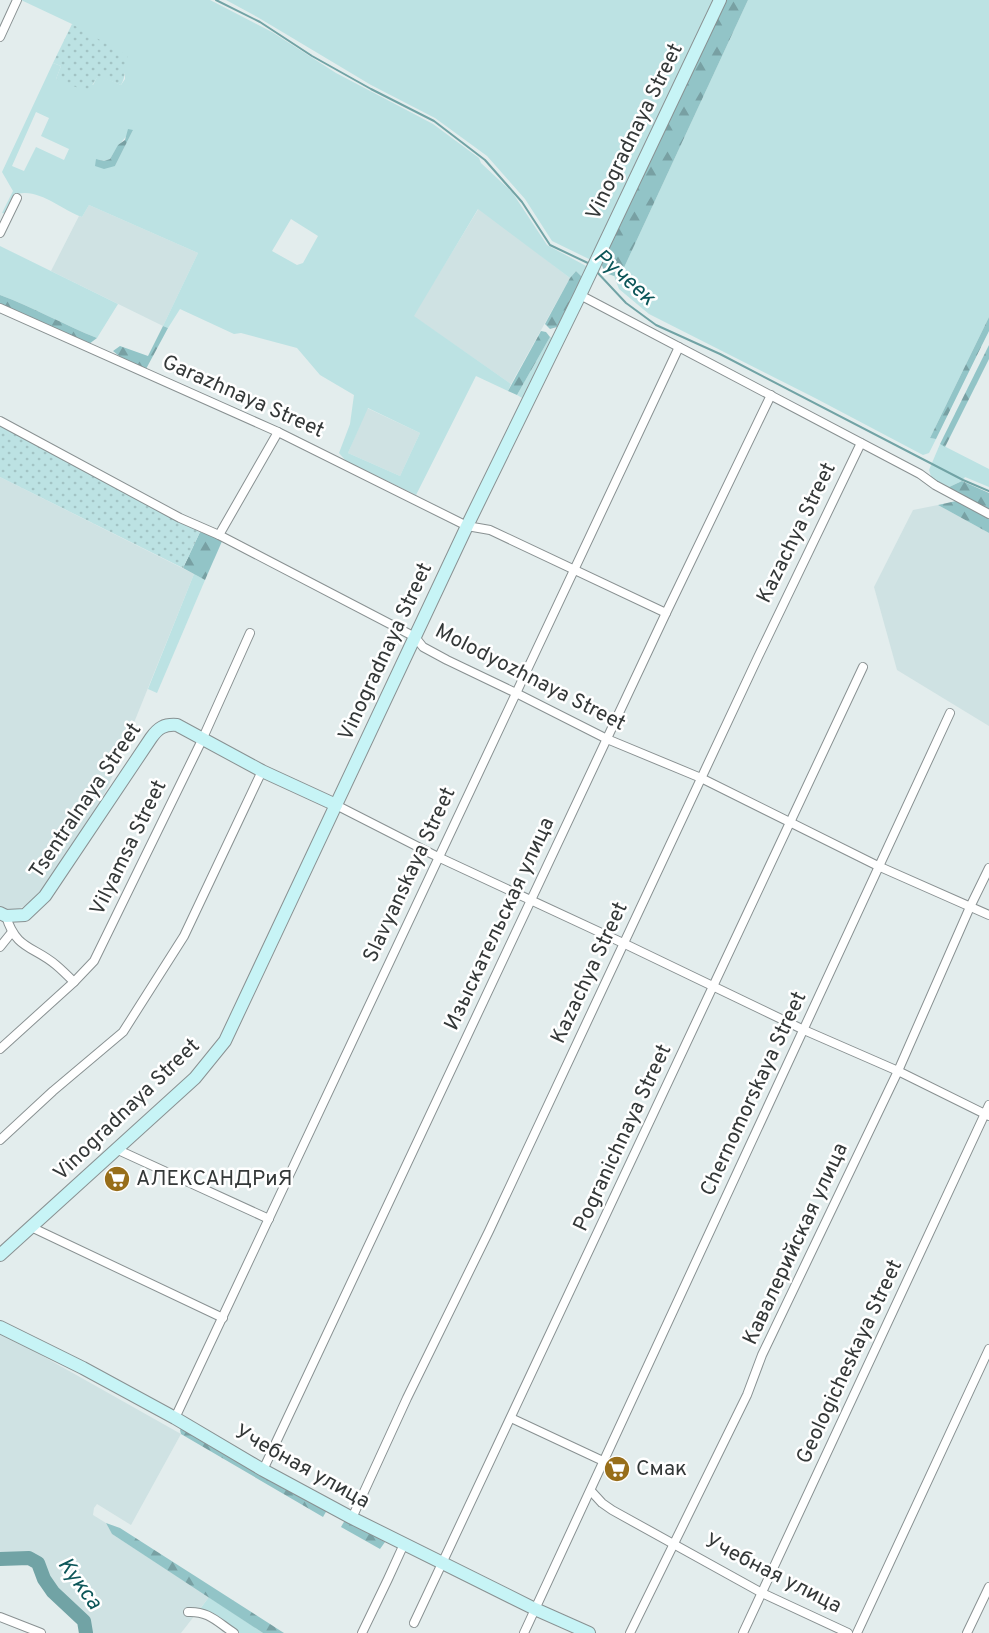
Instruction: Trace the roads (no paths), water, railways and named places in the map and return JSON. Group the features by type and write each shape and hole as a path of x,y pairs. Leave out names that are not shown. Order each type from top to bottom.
{"street":[{"path":"0,37 17,0"},
{"name":"Vinogradnaya Street","path":"0,1255 195,1078 225,1041 414,637 720,0"},
{"path":"0,233 17,198"},
{"path":"580,295 861,443 989,514"},
{"name":"Garazhnaya Street","path":"0,308 278,432 467,526 490,530 666,613"},
{"name":"Slavyanskaya Street","path":"175,1418 679,347"},
{"name":"Изыскательская улица","path":"263,1470 771,395"},
{"name":"Molodyozhnaya Street","path":"0,421 180,518 219,535 414,637 423,647 447,660 607,739 701,778 879,866 989,915"},
{"path":"219,535 278,432"},
{"name":"Kazachya Street","path":"352,1518 861,443"},
{"name":"Vilyamsa Street","path":"0,1049 94,961 202,740 250,633"},
{"name":"Pogranichnaya Street","path":"414,1623 863,667"},
{"name":"Chernomorskaya Street","path":"524,1633 950,713"},
{"name":"Tsentralnaya Street","path":"3,914 25,915 45,896 156,731 163,726 177,725 262,771 336,805"},
{"path":"0,1140 53,1091 123,1032 184,936 262,771"},
{"path":"336,805 438,857 804,1030 898,1071 987,1115"},
{"name":"Кавалерийская улица","path":"630,1633 747,1395 767,1345 898,1071 989,868"},
{"path":"3,914 12,932 30,950 56,964 74,982"},
{"path":"0,947 12,932"},
{"name":"Geologicheskaya Street","path":"743,1633 987,1115 989,1105"},
{"path":"116,1149 269,1219"},
{"path":"31,1227 223,1318"},
{"name":"Учебная улица","path":"0,1327 83,1368 352,1518 589,1633"},
{"path":"857,1633 989,1348"},
{"path":"511,1418 603,1461"},
{"name":"Учебная улица","path":"591,1491 612,1510 674,1545 762,1593 848,1633"},
{"path":"362,1633 404,1544"},
{"path":"967,1633 989,1587"},
{"path":"188,1612 201,1612 211,1616 234,1633"},
{"path":"0,1617 41,1633"}],"waterway":[{"name":"Ручеек","path":"216,0 260,22 312,56 371,89 434,121 485,160 522,202 550,245 590,264"},
{"name":"Ручеек","path":"596,271 626,303 656,325 720,354 963,480 989,491"},
{"name":"Кукса","path":"0,1559 29,1558 38,1563 44,1579 53,1592 84,1621 86,1633"}],"place":[{"name":"АЛЕКСАНДРиЯ","path":"117,1179"},
{"name":"Смак","path":"617,1469"}]}
